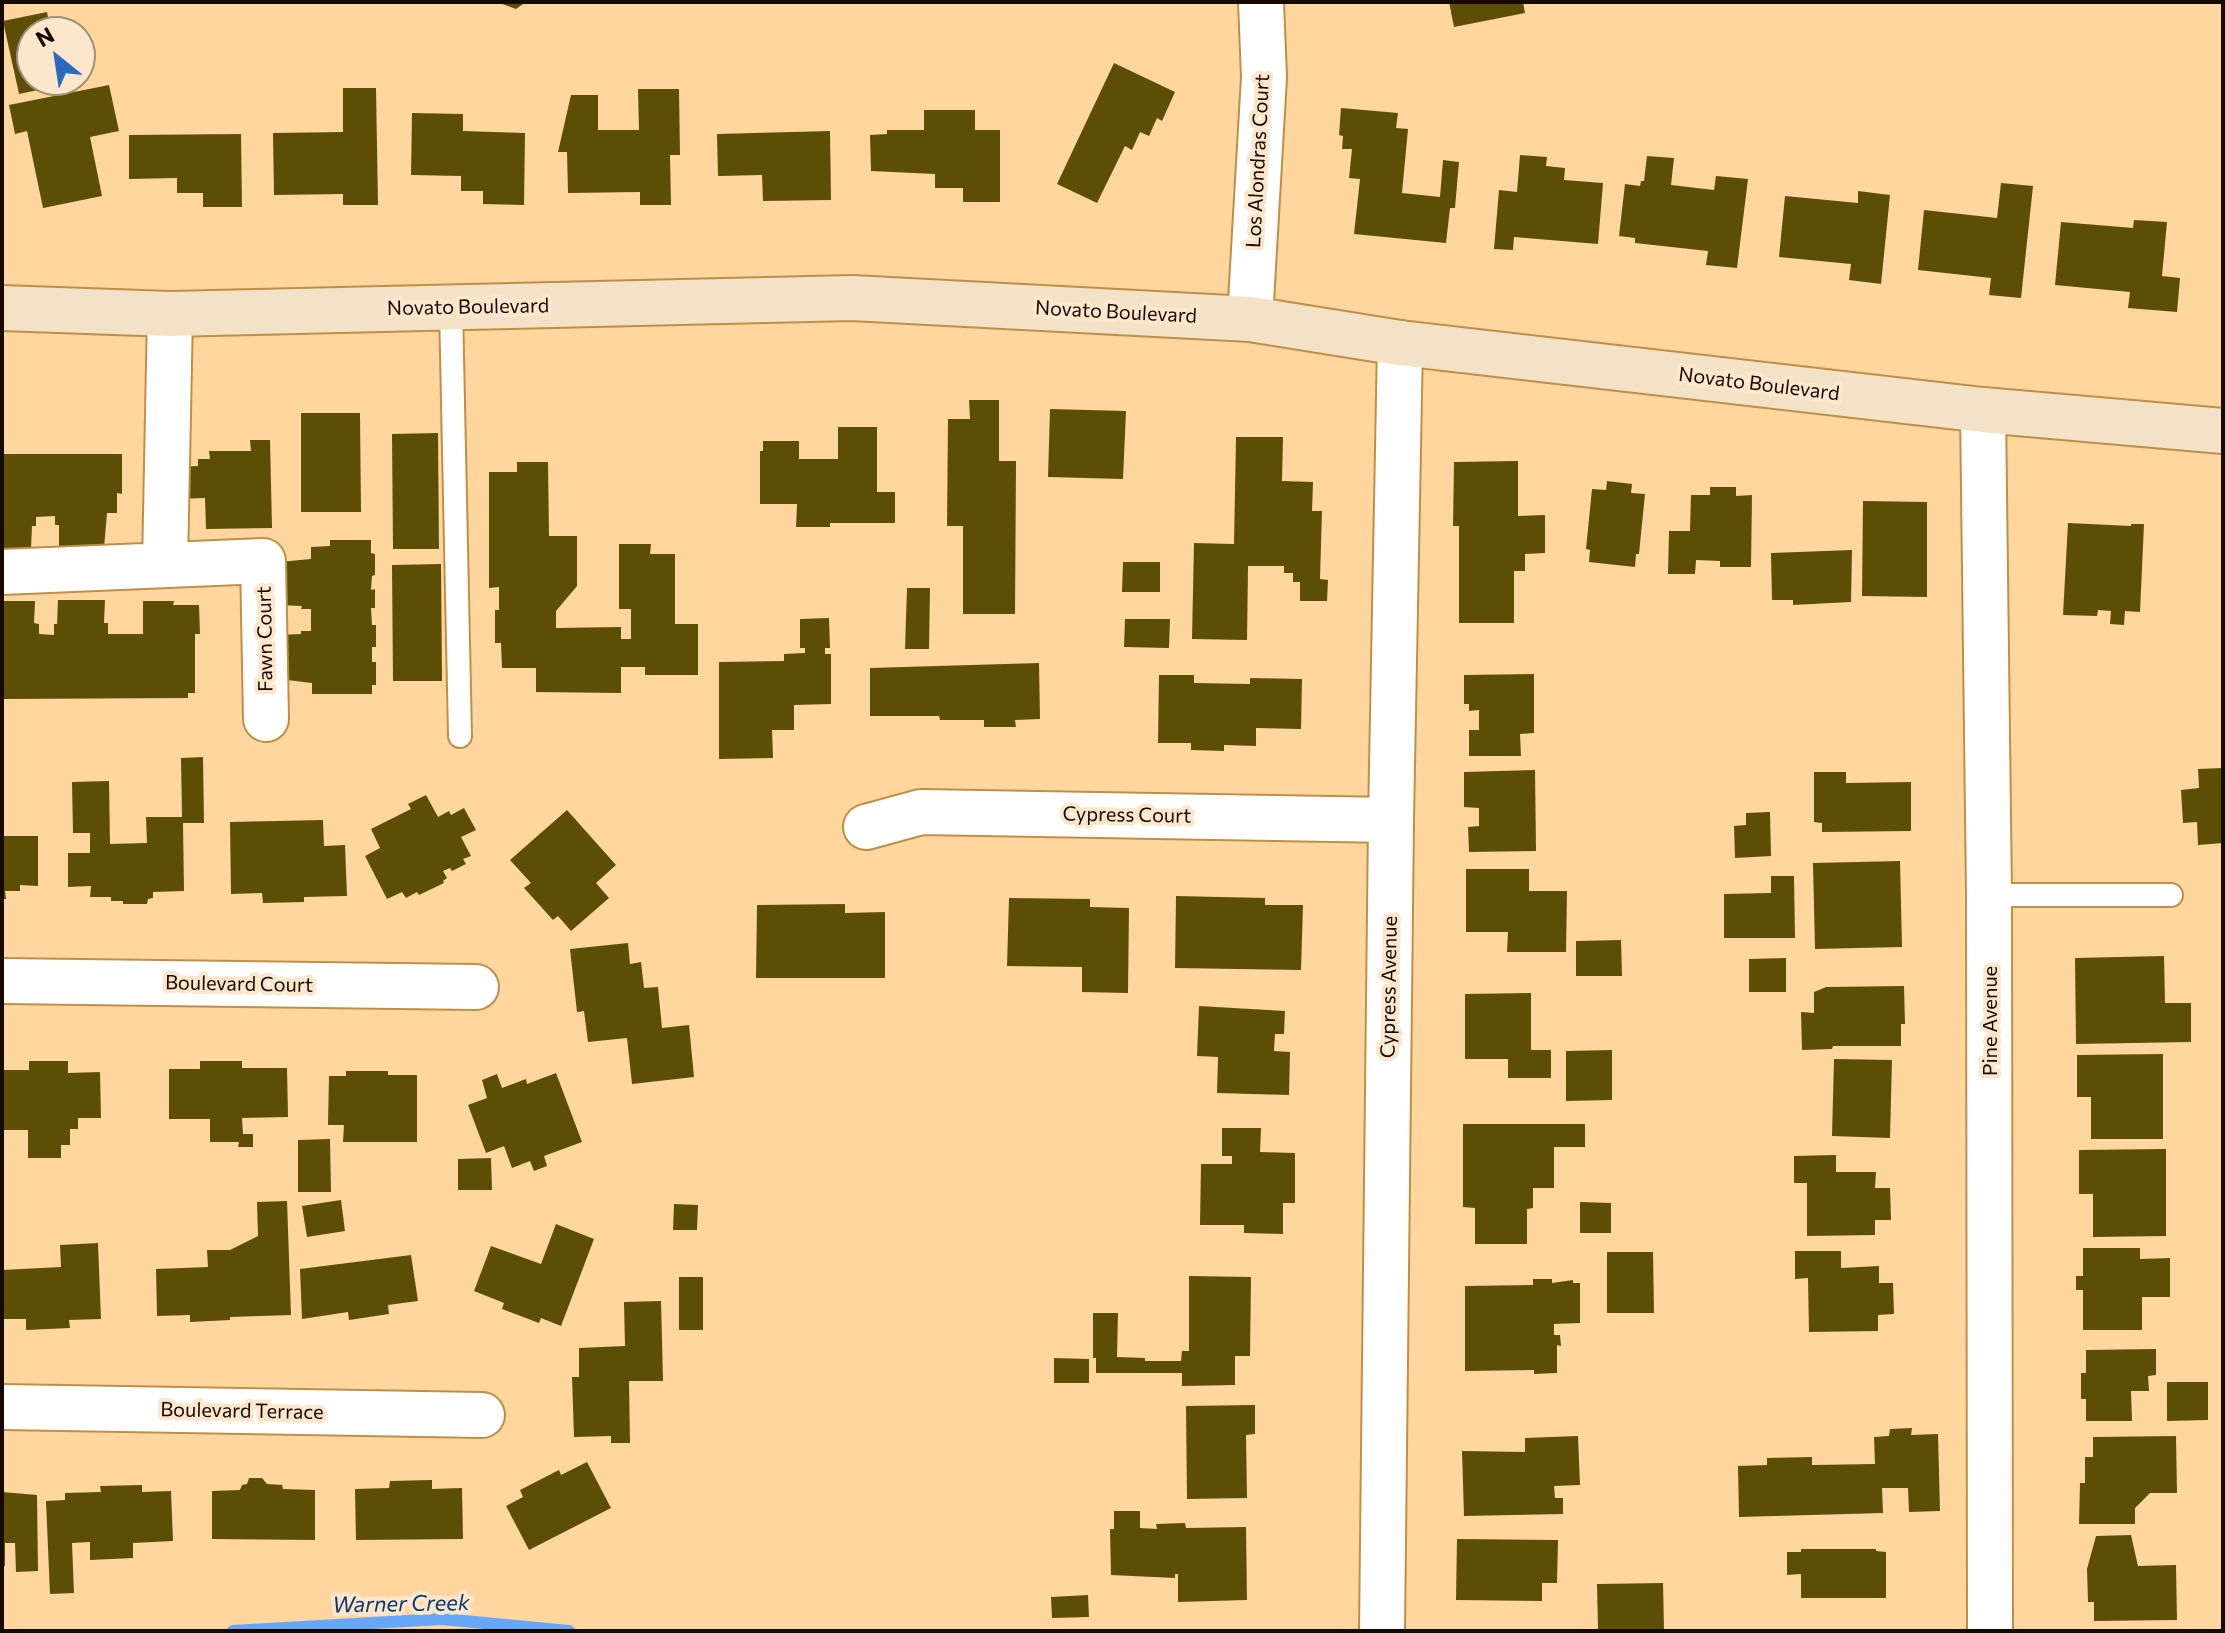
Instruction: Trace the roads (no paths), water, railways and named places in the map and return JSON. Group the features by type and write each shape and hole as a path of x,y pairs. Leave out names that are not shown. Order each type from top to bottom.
{"main road":[{"name":"Novato Boulevard","path":"2,308 170,314 852,298 1250,319 1400,343 1983,410 2223,431"}],"street":[{"name":"Los Alondras Court","path":"1250,319 1264,77 1261,2"},
{"path":"165,564 170,314"},
{"name":"Cypress Avenue","path":"1382,1631 1400,343"},
{"name":"Pine Avenue","path":"1983,410 1989,895 1990,1631"},
{"name":"Fawn Court","path":"2,572 263,561 266,719"},
{"name":"Cypress Court","path":"866,827 921,812 1391,820"},
{"name":"Boulevard Court","path":"2,981 476,987"},
{"name":"Boulevard Terrace","path":"2,1407 482,1415"}],"lane":[{"path":"451,307 460,736"},
{"path":"1989,895 2171,895"}],"waterway":[{"name":"Warner Creek","path":"233,1631 442,1619 569,1631"}]}
